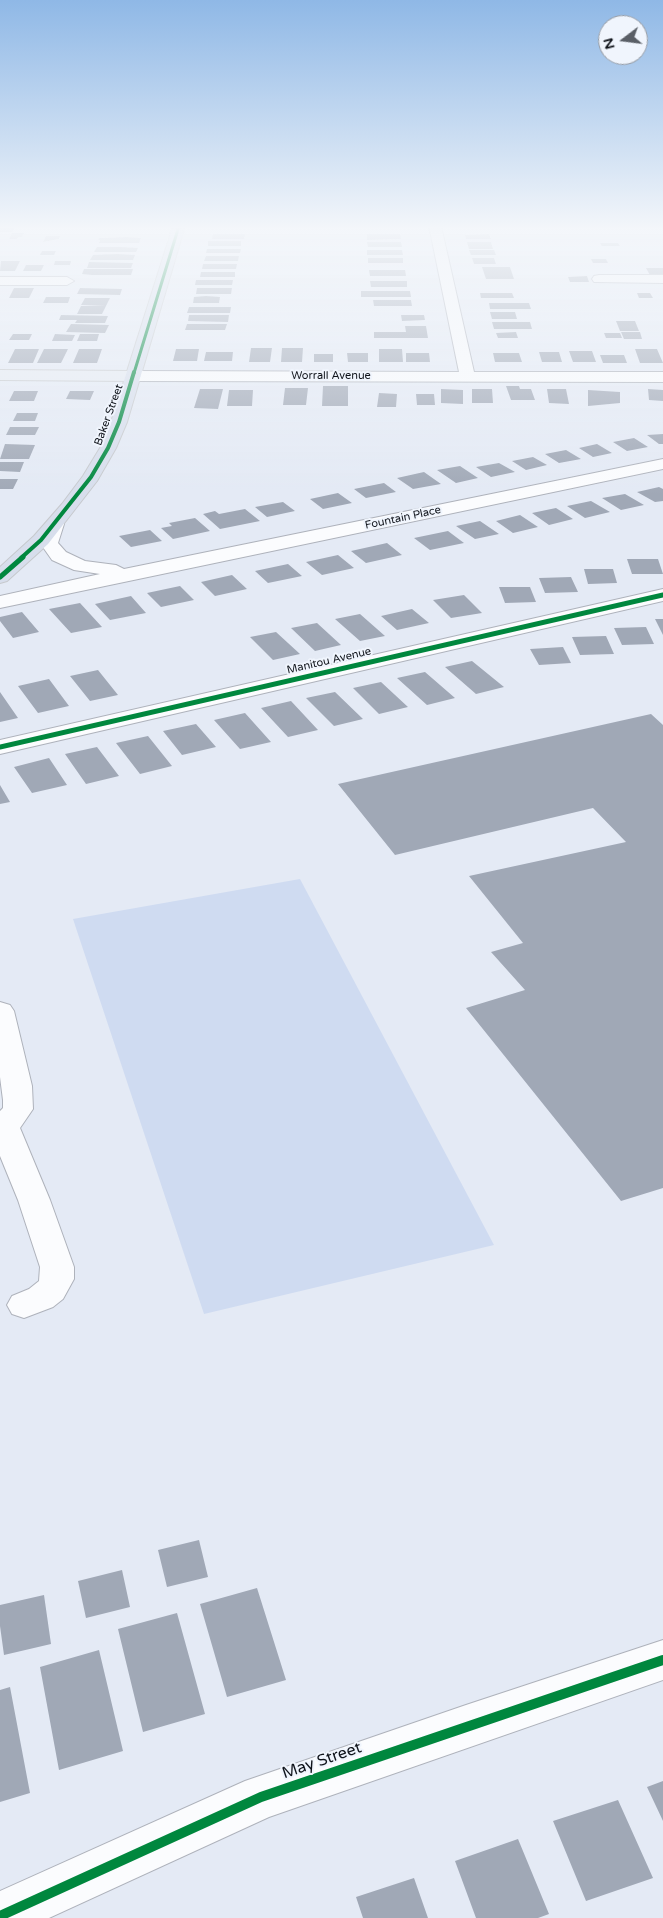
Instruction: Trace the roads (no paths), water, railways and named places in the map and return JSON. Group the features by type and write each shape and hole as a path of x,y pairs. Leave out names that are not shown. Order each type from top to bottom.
{"highway":[{"name":"Baker Street","path":"0,578 41,540 55,524 80,492 108,448 119,422 152,316"}],"main road":[{"name":"Worrall Avenue","path":"0,375 133,376"}],"street":[{"path":"454,316 467,376"},
{"name":"Worrall Avenue","path":"133,376 663,377"},
{"name":"Fountain Place","path":"0,602 663,464"},
{"name":"Fountain Place","path":"55,524 49,543 59,556 81,566 110,571 142,571"},
{"name":"Manitou Avenue","path":"0,747 663,595"},
{"path":"0,1011 17,1086 18,1100 18,1109 12,1118 1,1125 34,1200 57,1267 57,1279 51,1290 41,1298 24,1305"},
{"name":"May Street","path":"0,1916 261,1797 663,1660"}]}
